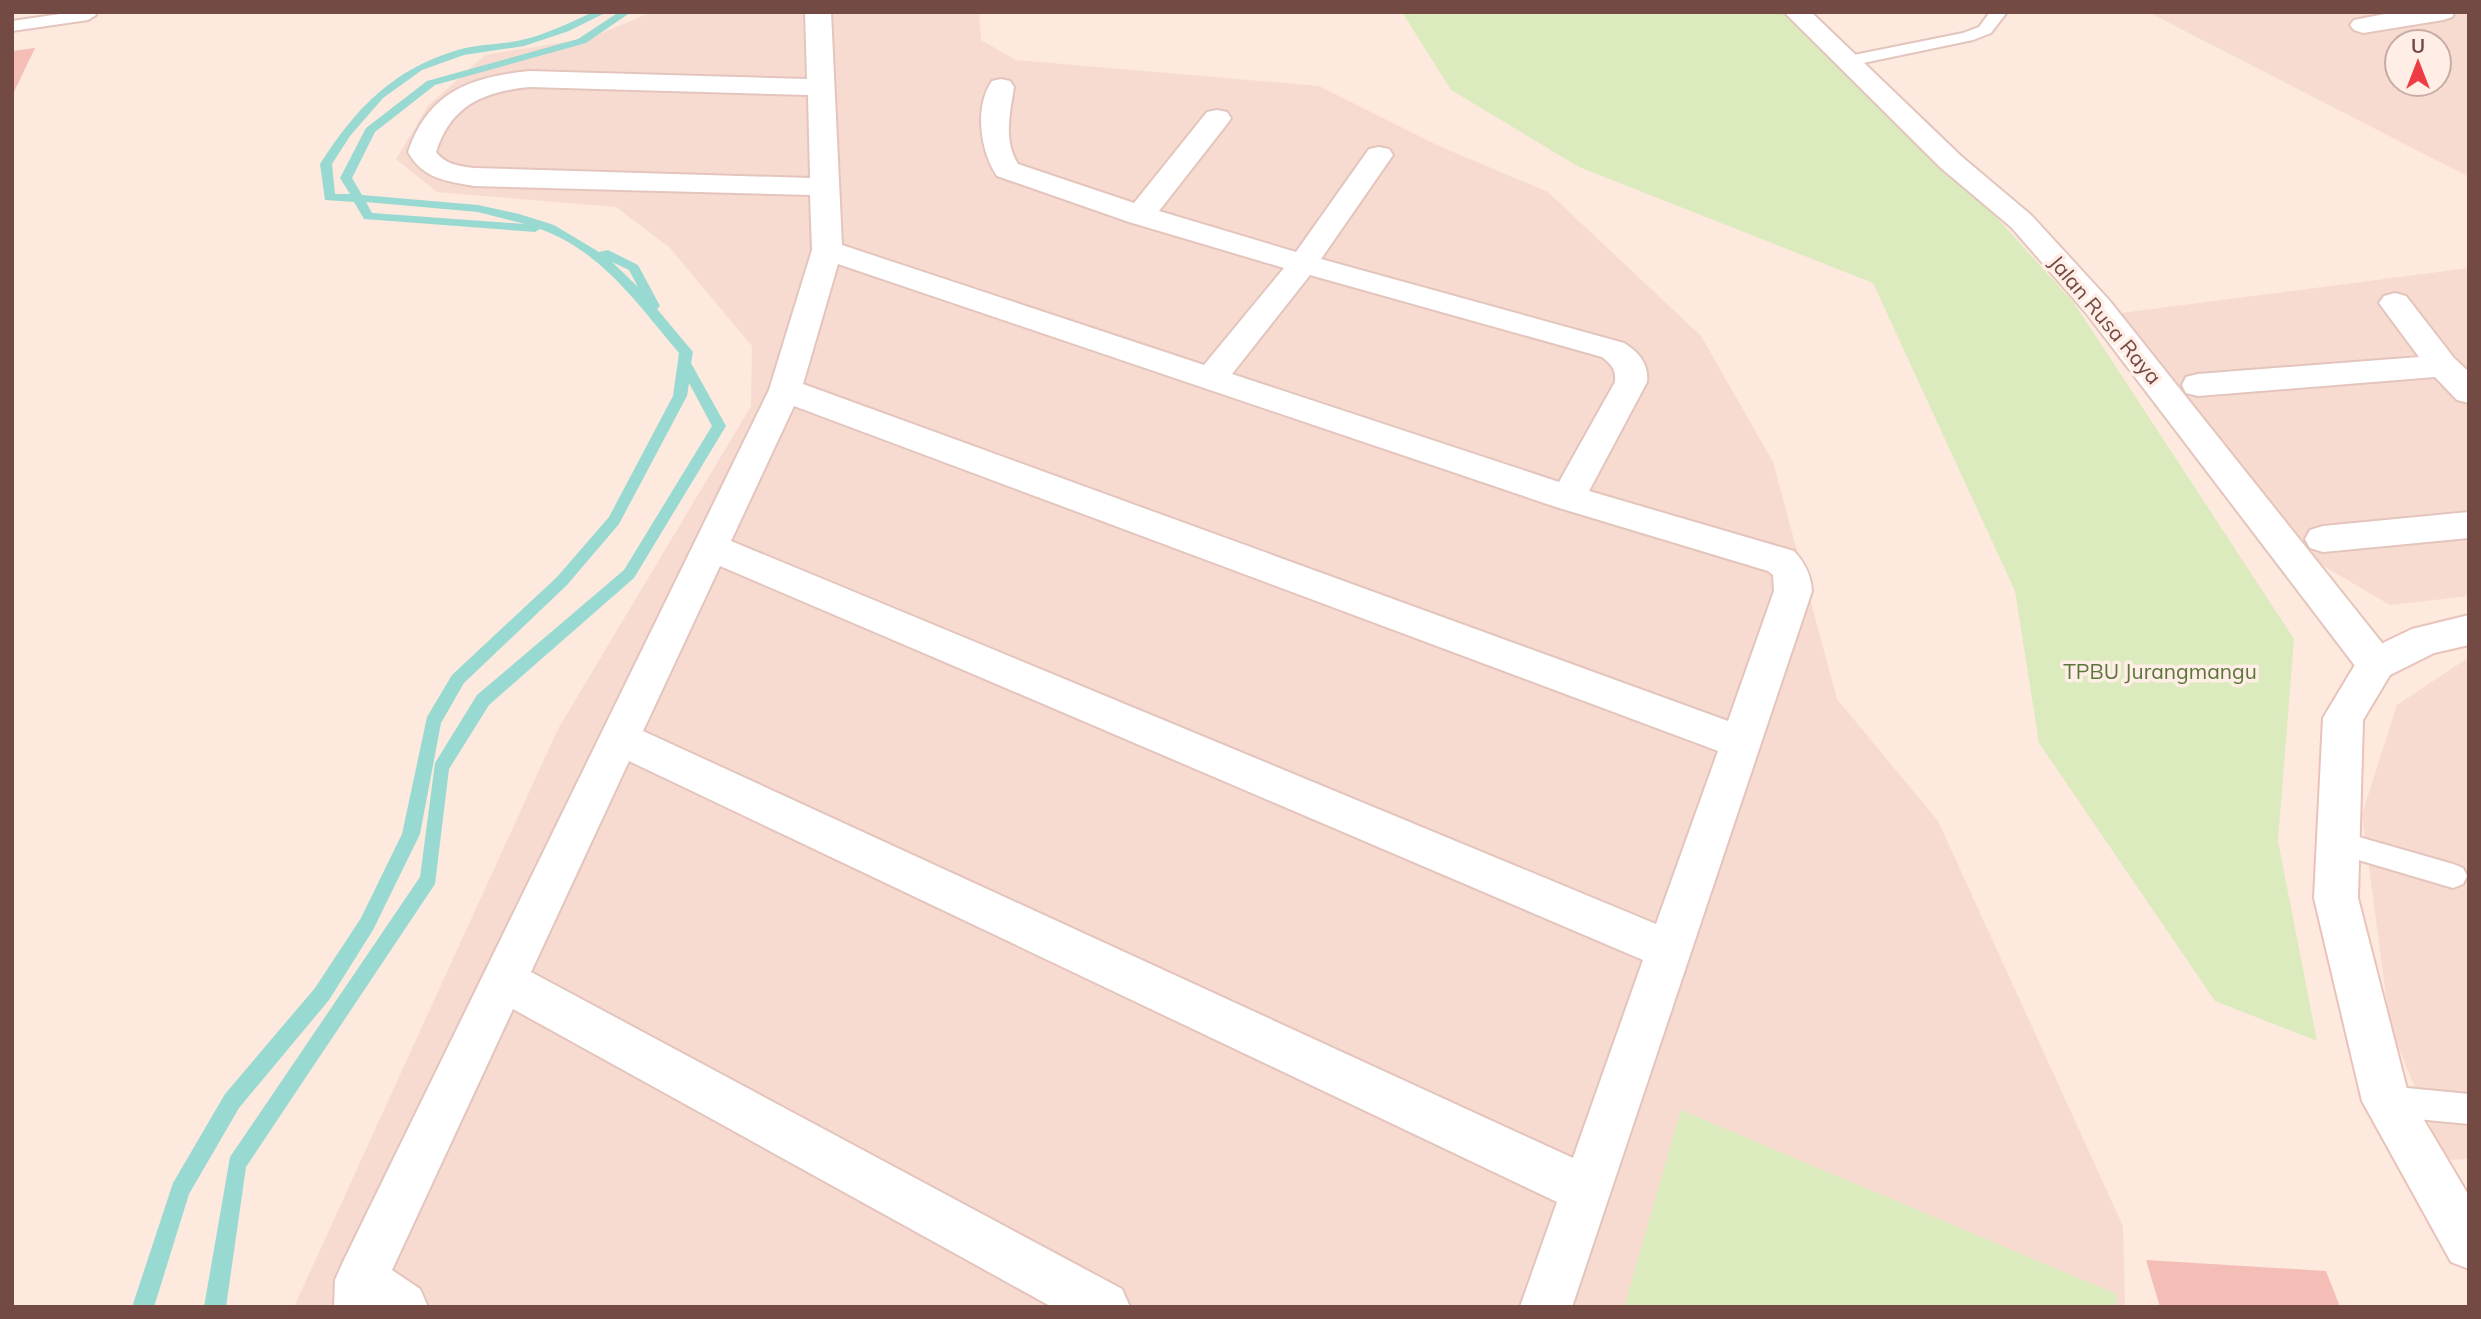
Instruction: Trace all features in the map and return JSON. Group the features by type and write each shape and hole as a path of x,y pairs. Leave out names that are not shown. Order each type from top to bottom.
{"street":[{"path":"402,1307 360,1293 503,980 785,390 827,250 818,12"},
{"name":"Jalan Rusa Raya","path":"1796,12 1844,62 1951,162 2021,221 2090,298 2376,664"},
{"path":"2363,25 2443,12"},
{"path":"821,87 528,79 499,81 477,88 449,105 430,128 422,152 428,165 442,172 474,177 824,187"},
{"path":"1001,87 993,142 998,157 1007,170 1139,216 1302,265 1613,350 1623,357 1632,370 1630,382 1568,498"},
{"path":"1139,216 1217,118"},
{"path":"1211,378 1302,265 1379,155"},
{"path":"827,250 1568,498 1781,561 1787,567 1792,575 1793,591 1546,1307"},
{"path":"2395,303 2443,366 2469,392"},
{"path":"2198,385 2443,366"},
{"path":"785,390 1739,742"},
{"path":"2323,539 2469,525"},
{"path":"711,547 1668,950"},
{"path":"2469,631 2425,640 2376,664 2343,718 2336,898 2386,1101 2469,1244"},
{"path":"620,738 1586,1190"},
{"path":"503,980 1104,1307"}],"lane":[{"path":"1844,62 1966,37 1985,30 2000,12"},
{"path":"12,26 88,15"},
{"path":"2337,843 2453,876"},
{"path":"2386,1101 2469,1109"}],"shaded area":[{"path":"652,12 979,12 981,40 1016,60 1319,86 1439,146 1548,192 1701,336 1773,462 1837,699 1938,821 2123,1226 2125,1307 294,1307 558,729 751,406 752,346 670,248 616,207 437,192 396,159 428,106 485,55 590,38"},
{"path":"2148,12 2469,12 2469,177"},
{"path":"2469,268 2469,596 2390,605 2279,540 2121,313"},
{"path":"2469,657 2469,1159 2444,1160 2390,1026 2362,814 2397,705"}],"green space":[{"name":"TPBU Jurangmangu","path":"1402,12 1784,12 1951,167 2074,303 2294,639 2278,841 2317,1041 2215,1001 2039,743 2015,591 1873,283 1579,167 1451,90"},
{"path":"1681,1110 2116,1294 2117,1307 1624,1307"}],"building":[{"path":"35,48 12,96 12,51"},
{"path":"2146,1260 2326,1271 2340,1307 2160,1307"}],"waterway":[{"path":"358,198 329,197 326,164 345,134 379,96 418,68 462,52 520,44 565,29 602,12"},
{"path":"358,198 346,178 370,130 431,83 582,41 626,12"},
{"path":"358,198 478,208 515,216 550,228 582,245 622,278 686,352 685,363"},
{"path":"358,198 368,216 535,228"},
{"path":"604,253 634,268 654,306"},
{"path":"143,1307 180,1190 232,1101 322,994 367,924 411,834 433,722 458,679 562,581 614,520 680,396 685,363"},
{"path":"215,1307 237,1164 429,879 441,768 483,700 629,574 719,426 685,363"}]}
